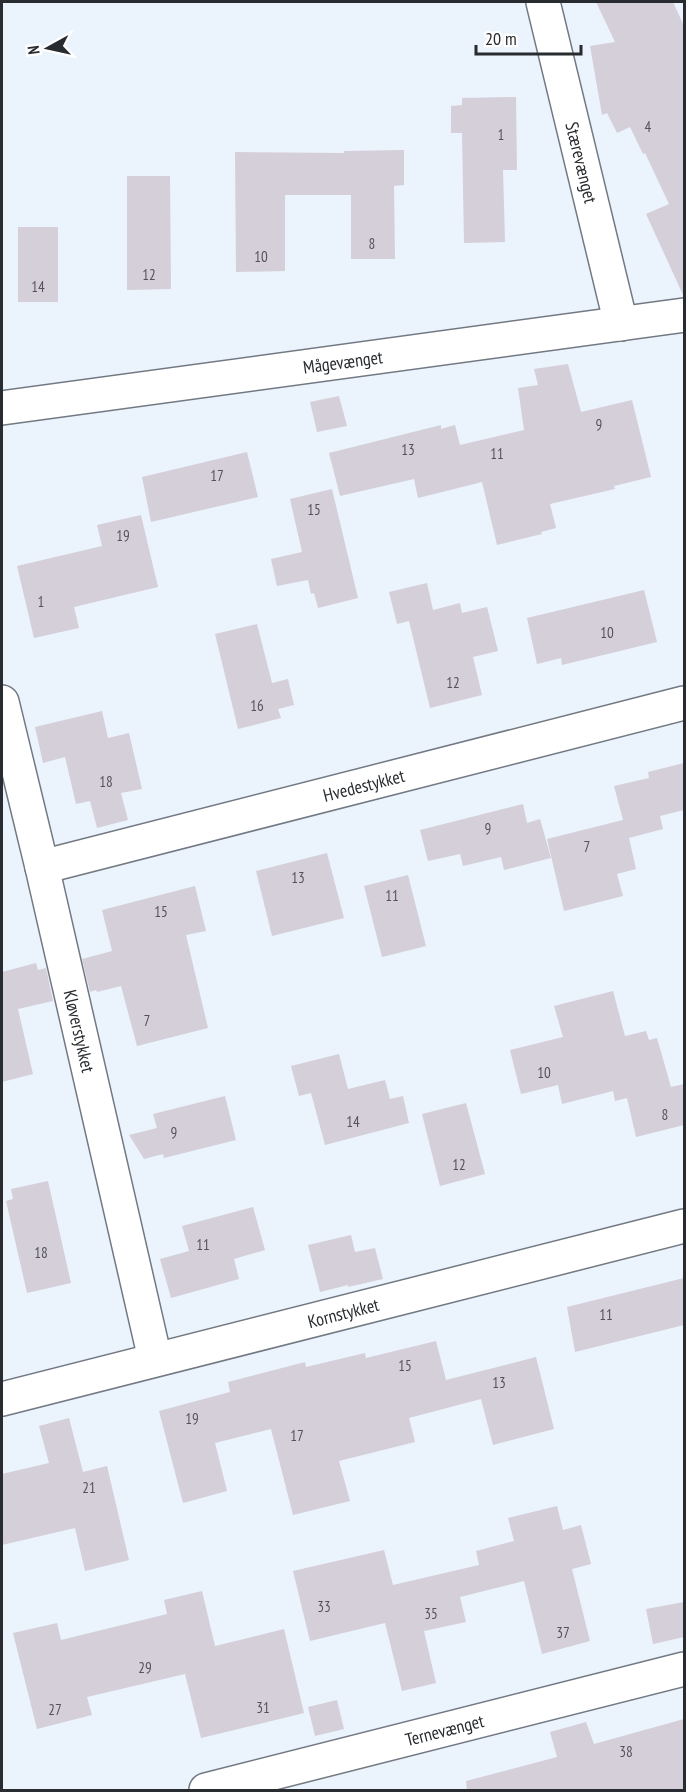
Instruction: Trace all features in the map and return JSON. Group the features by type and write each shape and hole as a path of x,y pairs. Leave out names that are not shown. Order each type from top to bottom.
{"street":[{"name":"Stærevænget","path":"543,2 621,324"},
{"name":"Mågevænget","path":"2,408 684,315"},
{"name":"Kløverstykket","path":"2,702 156,1359"},
{"name":"Hvedestykket","path":"42,867 684,703"},
{"name":"Kornstykket","path":"2,1399 684,1226"},
{"name":"Ternevænget","path":"206,1791 684,1669"}],"building":[{"path":"596,2 673,2 684,26 684,297 646,214 669,204 630,127 617,133 607,113 602,115 590,46 615,42"},
{"path":"516,97 517,170 503,170 505,242 464,243 462,133 451,133 451,106 462,105 462,98"},
{"path":"404,150 404,185 394,186 395,259 351,259 351,195 285,195 285,271 236,272 235,152 344,153 344,151"},
{"path":"127,176 170,176 171,289 127,290"},
{"path":"18,227 58,227 58,302 18,302"},
{"path":"568,364 581,412 632,400 651,477 614,486 615,489 550,504 556,528 541,532 542,534 497,545 482,482 418,498 414,479 340,496 329,453 441,425 441,429 455,425 460,445 524,430 518,388 538,385 534,369"},
{"path":"339,396 347,426 317,432 310,402"},
{"path":"247,452 258,497 151,522 142,477"},
{"path":"332,489 358,598 318,608 314,593 311,594 308,580 277,586 271,559 302,552 290,499"},
{"path":"141,515 158,587 74,607 79,628 34,638 17,566 102,546 97,525"},
{"path":"427,583 433,610 460,603 462,613 487,607 498,651 473,657 482,695 430,708 409,621 397,624 389,592"},
{"path":"644,590 657,642 562,665 561,658 537,664 527,618"},
{"path":"257,624 272,683 288,679 294,705 278,709 281,718 238,729 215,634"},
{"path":"102,711 108,738 129,733 142,789 121,793 128,820 97,828 90,801 76,804 65,757 43,763 35,727"},
{"path":"684,763 684,810 660,816 663,829 629,838 636,869 617,874 623,896 564,911 547,839 623,820 614,786 649,778 648,772"},
{"path":"523,804 527,823 540,819 551,858 504,870 501,857 463,866 460,854 428,861 420,830"},
{"path":"327,853 344,918 272,936 256,871"},
{"path":"408,875 426,946 382,957 364,886"},
{"path":"195,886 206,931 186,935 208,1028 137,1046 121,986 90,992 82,959 112,951 102,910"},
{"path":"36,963 38,970 46,968 53,1001 18,1009 33,1074 2,1082 2,972"},
{"path":"613,991 625,1036 646,1031 649,1040 657,1038 671,1087 684,1084 684,1125 636,1137 627,1098 615,1101 613,1091 562,1104 558,1085 521,1094 510,1050 563,1037 554,1006"},
{"path":"339,1054 348,1089 385,1080 390,1099 403,1096 409,1123 325,1145 311,1093 299,1096 291,1066"},
{"path":"225,1096 236,1140 164,1158 163,1154 144,1159 129,1135 157,1128 153,1114"},
{"path":"466,1103 485,1174 440,1186 422,1114"},
{"path":"48,1181 71,1283 27,1293 6,1201 13,1199 11,1189"},
{"path":"253,1207 265,1250 234,1259 239,1279 171,1298 160,1259 189,1251 182,1226"},
{"path":"351,1235 355,1252 375,1248 383,1279 320,1292 308,1245"},
{"path":"684,1278 684,1325 575,1352 567,1307"},
{"path":"436,1341 446,1380 536,1357 554,1429 493,1445 481,1399 409,1418 415,1442 339,1461 350,1501 293,1515 271,1429 215,1443 227,1491 183,1503 159,1411 230,1392 228,1382 305,1362 306,1367 365,1353 366,1358"},
{"path":"69,1418 83,1472 107,1466 129,1560 85,1571 75,1528 2,1545 2,1474 49,1463 39,1426"},
{"path":"557,1506 563,1530 581,1525 591,1564 572,1569 590,1641 542,1654 524,1581 460,1597 466,1622 424,1631 436,1683 402,1691 385,1623 310,1641 293,1571 384,1550 393,1585 479,1565 476,1551 514,1541 508,1518"},
{"path":"202,1591 215,1646 284,1629 304,1713 201,1738 185,1674 87,1697 92,1715 37,1729 13,1633 57,1623 61,1640 167,1614 164,1600"},
{"path":"684,1602 684,1637 653,1644 646,1609"},
{"path":"337,1700 344,1729 315,1736 308,1707"},
{"path":"684,1719 684,1791 467,1791 466,1781 557,1757 550,1732 586,1722 594,1744"}]}
